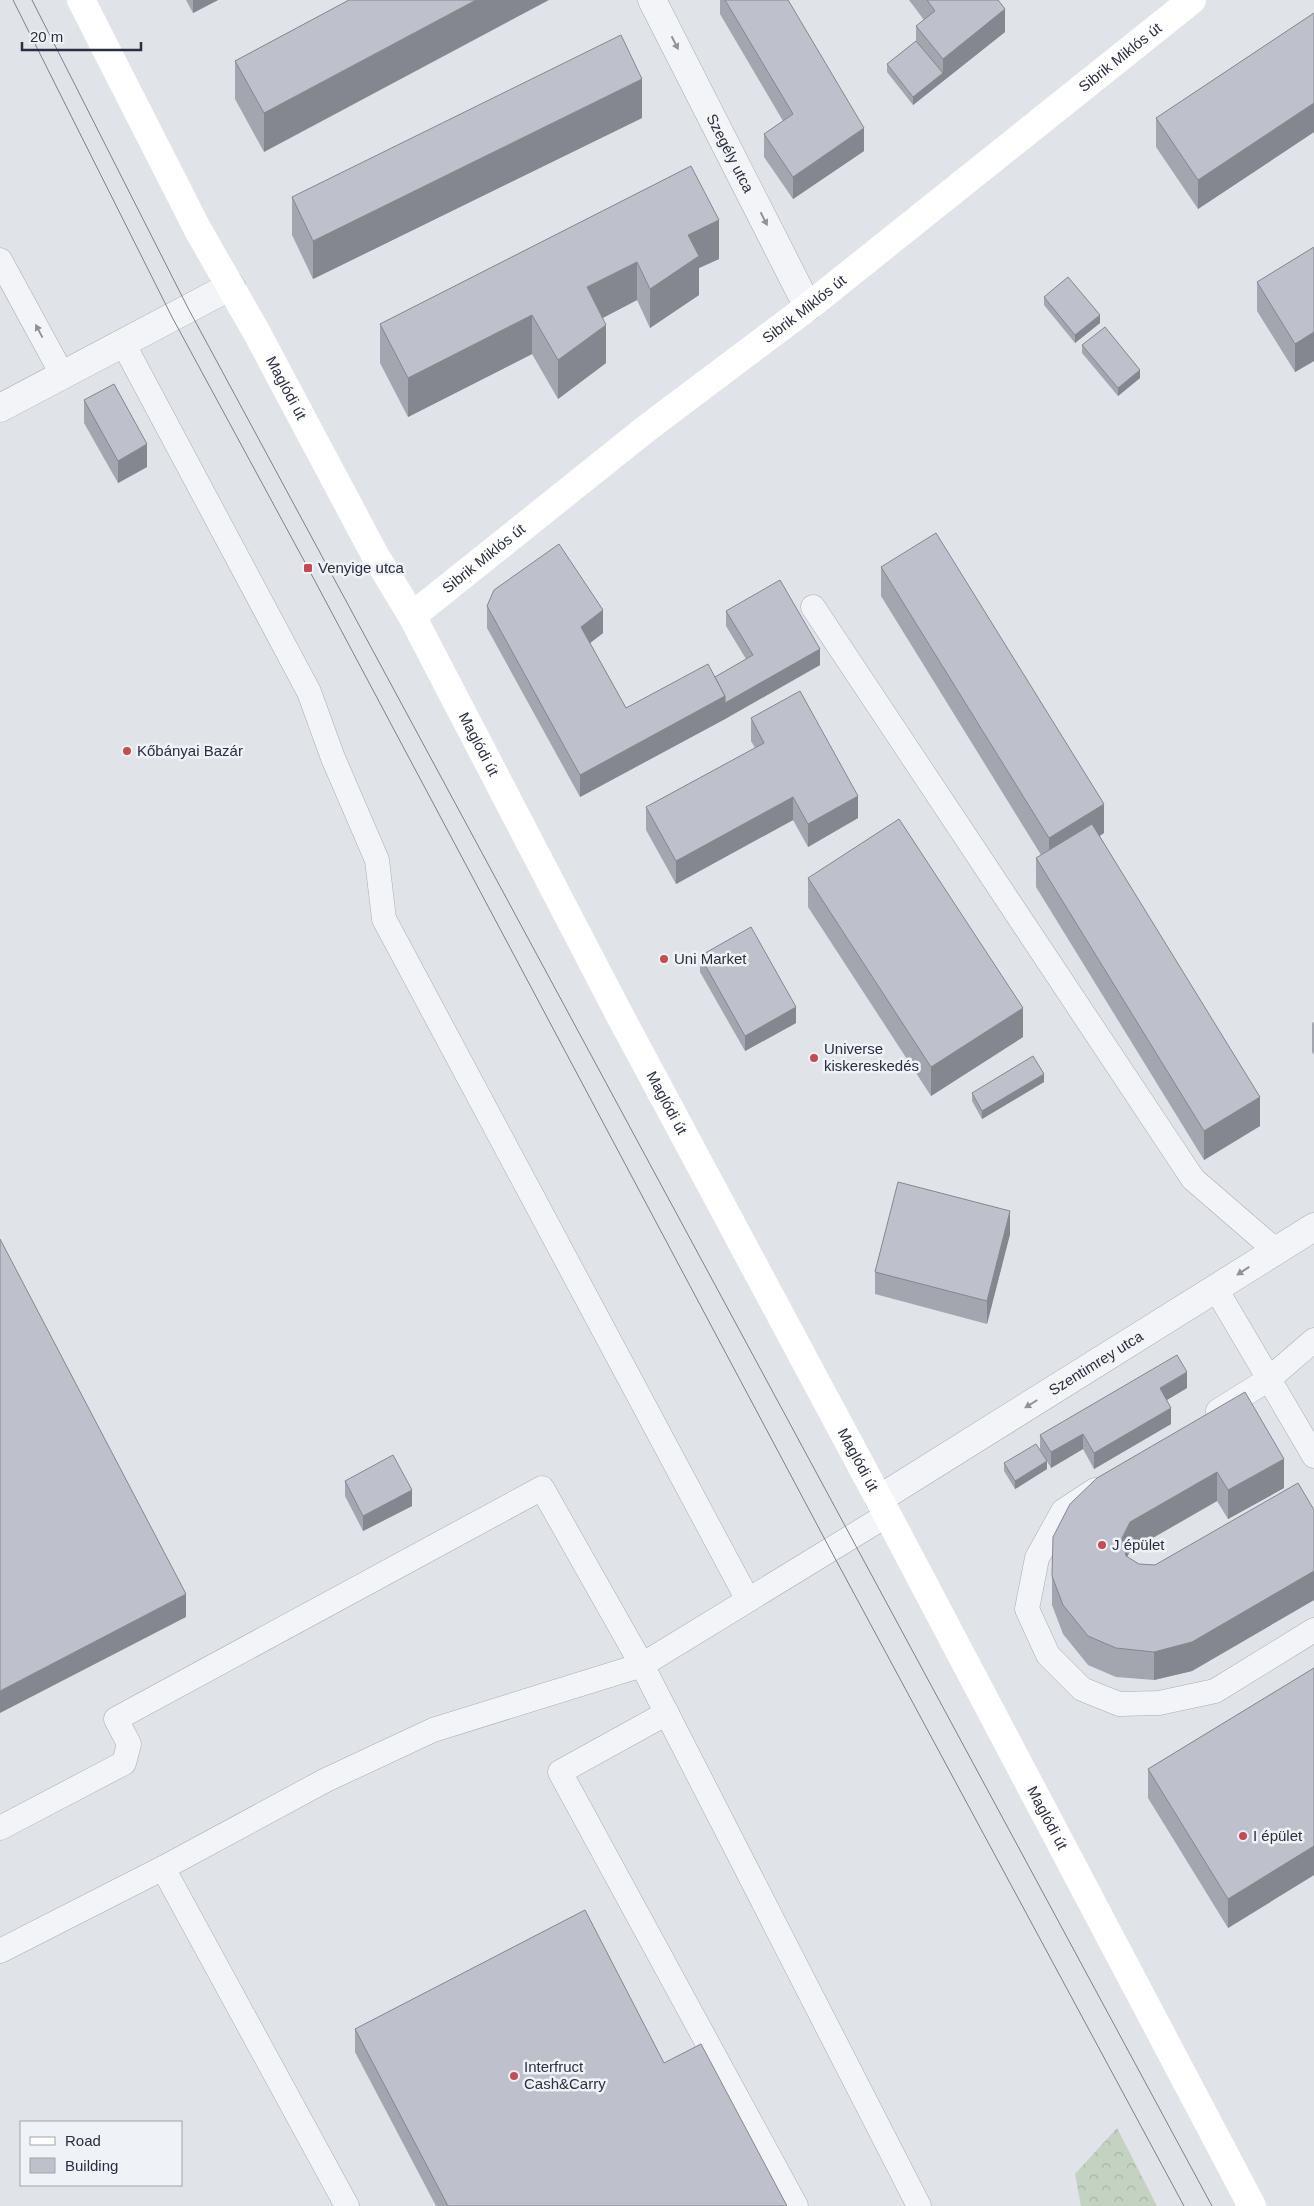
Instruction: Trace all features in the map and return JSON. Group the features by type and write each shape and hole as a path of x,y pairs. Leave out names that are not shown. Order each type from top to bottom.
{"street":[{"name":"Maglódi út","path":"81,0 198,230 231,286 375,555 412,616 616,1010 883,1507 1252,2206"},
{"name":"Szegély utca","path":"652,0 808,307"},
{"name":"Sibrik Miklós út","path":"412,616 647,428 808,307 1192,0"},
{"path":"0,408 231,286"},
{"name":"Szentimrey utca","path":"883,1507 1314,1226"}],"lane":[{"path":"0,260 62,374"},
{"path":"123,343 309,692 333,758 377,860 384,919 748,1600"},
{"path":"813,607 1193,1179 1275,1250"},
{"path":"1216,1289 1270,1378 1314,1456"},
{"path":"1204,1421 1270,1378 1314,1340"},
{"path":"1113,1479 1063,1511 1037,1558 1027,1609 1048,1655 1082,1689 1120,1704 1160,1704 1215,1691 1314,1630"},
{"path":"0,1828 124,1763 129,1744 116,1719 542,1488 642,1665 919,2206"},
{"path":"0,1951 163,1868 326,1780 433,1730 642,1665 748,1600 883,1507"},
{"path":"667,1714 560,1772 796,2206"},
{"path":"163,1868 347,2206"}],"green space":[{"path":"1117,2128 1157,2206 1081,2206 1075,2174"}],"building":[{"path":"349,0 476,0 264,113 235,61"},
{"path":"725,0 788,0 864,128 793,177 764,134 793,114"},
{"path":"927,0 998,0 1005,9 943,59 916,26 935,11"},
{"path":"1314,13 1314,103 1198,180 1156,118"},
{"path":"621,35 642,79 313,241 292,197"},
{"path":"916,41 943,73 913,97 887,64"},
{"path":"691,166 719,220 688,235 699,256 650,289 637,262 587,287 606,325 558,360 532,315 408,378 380,324"},
{"path":"1314,247 1314,332 1295,344 1257,282"},
{"path":"1068,277 1100,315 1075,335 1044,297"},
{"path":"1105,327 1140,370 1118,388 1082,345"},
{"path":"114,384 147,444 118,461 84,400"},
{"path":"936,533 1104,804 1049,838 881,567"},
{"path":"559,544 603,610 581,627 626,708 708,664 725,696 580,775 487,606 494,590"},
{"path":"780,580 820,649 725,703 725,696 715,677 753,655 726,611"},
{"path":"800,691 858,796 808,824 793,797 676,861 646,807 764,743 751,718"},
{"path":"899,819 1023,1008 931,1067 808,878"},
{"path":"1092,824 1260,1097 1204,1131 1036,858"},
{"path":"751,927 796,1007 745,1036 700,956"},
{"path":"1033,1056 1044,1074 982,1111 972,1093"},
{"path":"898,1182 1010,1211 987,1301 875,1272"},
{"path":"0,1239 186,1594 0,1691"},
{"path":"1177,1355 1187,1372 1160,1388 1171,1408 1094,1453 1083,1434 1051,1452 1040,1435"},
{"name":"J épület","path":"1245,1392 1284,1459 1228,1490 1217,1472 1130,1522 1122,1538 1126,1556 1139,1564 1155,1565 1298,1483 1314,1510 1314,1571 1192,1642 1154,1652 1116,1648 1088,1636 1063,1605 1052,1576 1053,1537 1070,1504 1097,1478"},
{"path":"1036,1444 1047,1461 1015,1481 1004,1463"},
{"path":"393,1455 412,1490 363,1516 345,1481"},
{"name":"I épület","path":"1314,1668 1314,1846 1228,1899 1148,1769"},
{"name":"Interfruct Cash&Carry","path":"585,1910 664,2063 701,2044 787,2206 448,2206 355,2029"}],"tram line":[{"path":"13,0 172,317 308,568 830,1549 1184,2206"},
{"path":"32,0 188,308 1212,2206"}],"place":[{"name":"Venyige utca","path":"308,568"},
{"name":"Kőbányai Bazár","path":"127,751"},
{"name":"Uni Market","path":"664,959"},
{"name":"Universe kiskereskedés","path":"814,1058"},
{"name":"J épület","path":"1102,1545"},
{"name":"I épület","path":"1243,1836"},
{"name":"Interfruct Cash&Carry","path":"514,2076"}]}
